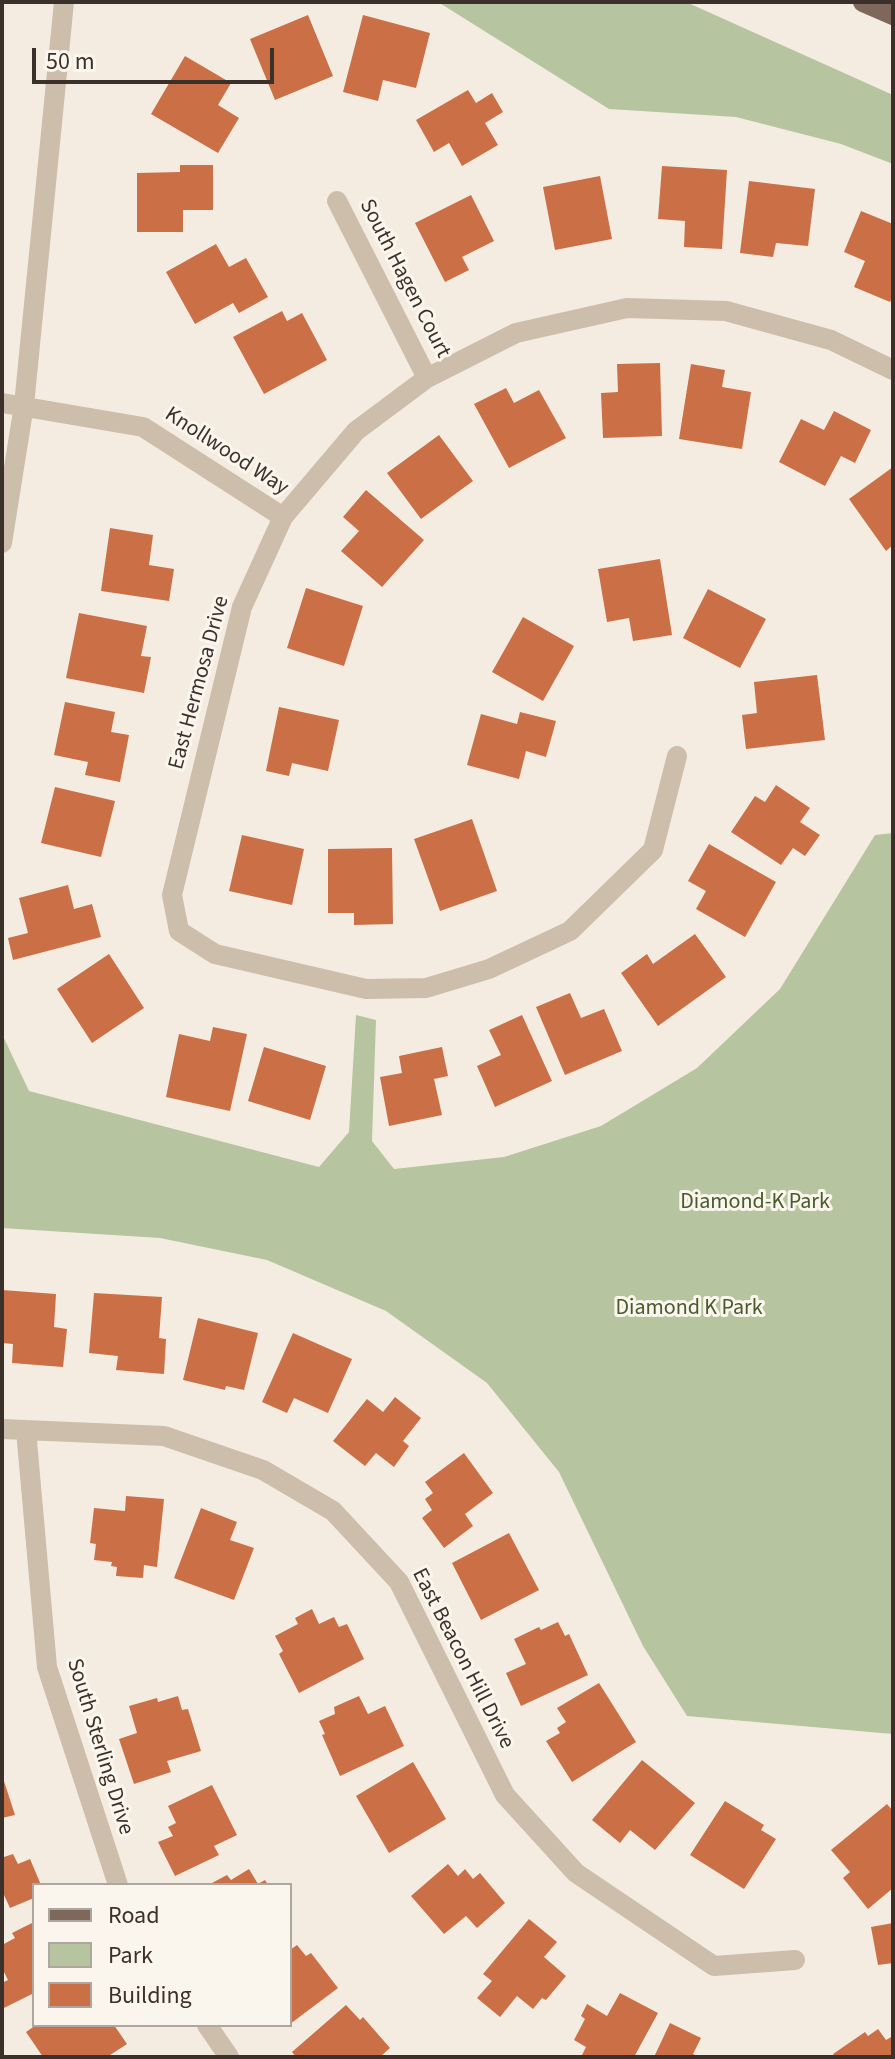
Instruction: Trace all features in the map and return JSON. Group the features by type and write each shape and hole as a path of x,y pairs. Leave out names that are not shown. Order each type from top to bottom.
{"main road":[{"path":"863,2 893,15"}],"street":[{"path":"2,543 24,405 64,2"},
{"name":"South Hagen Court","path":"337,201 427,378"},
{"name":"East Hermosa Drive","path":"677,756 653,850 570,931 489,969 426,988 366,989 215,954 179,931 172,895 242,607 283,517 356,431 427,378 516,333 627,308 726,311 831,340 893,370"},
{"name":"Knollwood Way","path":"2,403 143,427 283,517"},
{"name":"East Beacon Hill Drive","path":"2,1429 164,1436 263,1470 333,1511 399,1582 505,1795 576,1873 714,1966 795,1960"},
{"name":"South Sterling Drive","path":"26,1430 47,1667 117,1883"},
{"path":"208,2027 229,2057"}],"green space":[{"path":"438,2 686,2 893,95 893,164 841,144 736,117 609,109"},
{"name":"Diamond K Park","path":"893,833 893,1734 687,1716 643,1646 559,1472 487,1383 386,1311 267,1260 160,1238 2,1228 2,1034 29,1091 319,1167 349,1132 356,1015 376,1020 372,1141 394,1169 504,1157 601,1126 697,1068 780,989 875,835"}],"building":[{"path":"308,15 333,76 275,100 250,39"},
{"path":"363,15 430,33 416,88 383,80 378,101 343,92"},
{"path":"185,56 231,83 218,105 239,118 218,153 151,114"},
{"path":"468,90 476,103 492,93 503,112 485,123 498,145 462,166 449,143 434,152 416,120"},
{"path":"180,165 213,165 213,210 183,210 183,232 137,232 137,173 180,172"},
{"path":"662,166 727,170 722,249 684,247 685,221 658,219"},
{"path":"600,176 612,239 555,250 543,187"},
{"path":"749,181 815,189 808,246 776,243 773,257 740,253"},
{"path":"471,195 494,241 462,257 469,270 445,282 415,223"},
{"path":"861,211 893,224 893,296 890,302 854,287 865,261 844,252"},
{"path":"216,244 229,267 246,258 268,297 239,313 233,303 195,324 166,272"},
{"path":"282,311 287,321 302,313 327,360 264,394 233,337"},
{"path":"660,363 662,436 603,438 601,393 618,392 617,364"},
{"path":"691,364 725,370 722,387 751,392 742,449 679,439"},
{"path":"506,388 514,403 539,390 566,438 509,468 474,404"},
{"path":"834,411 871,430 855,463 841,456 825,486 779,462 801,419 824,430"},
{"path":"439,435 473,481 421,519 387,473"},
{"path":"893,467 893,545 886,551 849,499"},
{"path":"366,490 424,540 382,587 341,551 359,531 343,517"},
{"path":"110,528 153,535 149,565 174,569 169,601 101,591"},
{"path":"660,559 672,635 633,641 629,618 607,622 598,569"},
{"path":"306,588 363,606 344,666 287,648"},
{"path":"708,589 766,619 740,668 683,638"},
{"path":"79,613 147,626 141,656 151,657 144,693 66,678"},
{"path":"523,617 574,646 543,701 492,672"},
{"path":"817,675 825,740 746,749 742,715 757,713 754,682"},
{"path":"65,702 115,712 111,732 129,735 120,782 85,775 88,762 54,755"},
{"path":"279,707 339,720 328,771 292,763 289,776 266,771"},
{"path":"520,712 556,721 546,757 526,751 519,779 467,765 481,714 517,724"},
{"path":"776,785 810,808 800,822 820,835 805,856 793,848 781,865 731,832 755,796 765,802"},
{"path":"55,787 115,801 101,857 41,843"},
{"path":"472,819 497,891 440,911 414,839"},
{"path":"242,835 304,849 292,905 229,891"},
{"path":"709,844 776,882 745,937 696,909 706,891 688,881"},
{"path":"392,848 393,924 354,925 354,913 328,913 328,849"},
{"path":"68,885 74,909 92,904 101,937 13,960 8,938 28,933 19,898"},
{"path":"695,934 726,977 658,1026 621,973 647,954 653,964"},
{"path":"109,954 144,1008 92,1043 57,989"},
{"path":"570,993 581,1018 604,1009 622,1051 565,1075 536,1007"},
{"path":"522,1015 552,1081 495,1107 477,1066 501,1055 489,1030"},
{"path":"213,1027 247,1034 230,1111 166,1097 179,1034 210,1041"},
{"path":"264,1047 326,1066 310,1120 248,1101"},
{"path":"442,1047 448,1076 434,1079 442,1115 389,1126 380,1077 402,1073 399,1056"},
{"path":"2,1290 56,1294 54,1327 67,1329 63,1367 12,1363 13,1344 2,1343"},
{"path":"94,1293 162,1297 159,1338 166,1339 164,1374 116,1370 118,1356 89,1353"},
{"path":"198,1318 258,1333 244,1390 226,1386 225,1390 183,1380"},
{"path":"293,1333 352,1359 328,1413 294,1398 287,1413 262,1402"},
{"path":"395,1397 421,1418 403,1441 409,1446 394,1467 376,1453 365,1466 333,1441 367,1399 383,1412"},
{"path":"464,1453 493,1493 465,1514 473,1526 444,1548 422,1518 432,1510 425,1499 433,1493 425,1482"},
{"path":"126,1496 164,1499 157,1567 144,1565 143,1578 116,1576 117,1567 111,1566 112,1562 94,1560 96,1544 90,1543 94,1508 125,1511"},
{"path":"201,1508 237,1522 230,1540 254,1548 234,1600 174,1578"},
{"path":"509,1533 539,1590 481,1620 452,1563"},
{"path":"312,1609 319,1624 334,1617 339,1627 347,1624 364,1659 299,1693 279,1654 283,1651 275,1636 298,1624 295,1618"},
{"path":"558,1622 565,1636 569,1634 588,1675 521,1706 506,1673 526,1664 514,1639"},
{"path":"599,1683 636,1742 572,1782 546,1741 560,1733 557,1728 566,1722 557,1708"},
{"path":"178,1696 182,1710 188,1709 201,1751 167,1761 171,1772 134,1784 119,1739 137,1733 129,1706"},
{"path":"359,1696 368,1714 385,1706 404,1746 340,1776 319,1721 335,1714 334,1707"},
{"path":"642,1760 695,1803 655,1850 630,1830 620,1843 592,1820"},
{"path":"413,1762 446,1819 389,1853 356,1796"},
{"path":"2,1775 15,1815 2,1818"},
{"path":"212,1785 237,1835 214,1846 219,1855 175,1876 158,1842 173,1836 168,1827 176,1823 168,1806"},
{"path":"725,1801 764,1825 761,1830 776,1839 744,1889 690,1855"},
{"path":"887,1804 893,1811 893,1888 868,1909 843,1878 850,1872 831,1850"},
{"path":"2,1852 4,1857 13,1854 18,1864 30,1859 40,1883 32,1883 32,1899 10,1908 2,1895"},
{"path":"448,1864 458,1876 465,1869 473,1879 480,1873 505,1903 477,1928 466,1916 444,1934 411,1896"},
{"path":"249,1869 257,1883 212,1883 227,1875 231,1880"},
{"path":"529,1919 557,1942 544,1957 566,1976 546,2000 542,1998 533,2009 517,1996 500,2017 477,1998 492,1981 483,1974"},
{"path":"32,1923 32,1994 2,2009 2,1983 8,1980 2,1968 2,1945 15,1938 12,1933"},
{"path":"893,1923 893,1963 878,1965 871,1927"},
{"path":"297,1945 306,1956 311,1953 338,1988 292,2022 292,1949"},
{"path":"620,1993 658,2013 634,2057 582,2055 586,2047 574,2040 585,2019 581,2016 587,2004 607,2016"},
{"path":"346,2005 360,2020 363,2017 390,2048 380,2057 296,2057 292,2052"},
{"path":"670,2023 701,2038 693,2054 699,2057 654,2057"},
{"path":"33,2027 115,2027 127,2044 107,2057 43,2057 26,2032"},
{"path":"878,2029 886,2040 893,2036 893,2057 835,2057 833,2054 865,2032 868,2036"}],"park label":[{"name":"Diamond-K Park","path":"755,1203"}]}
